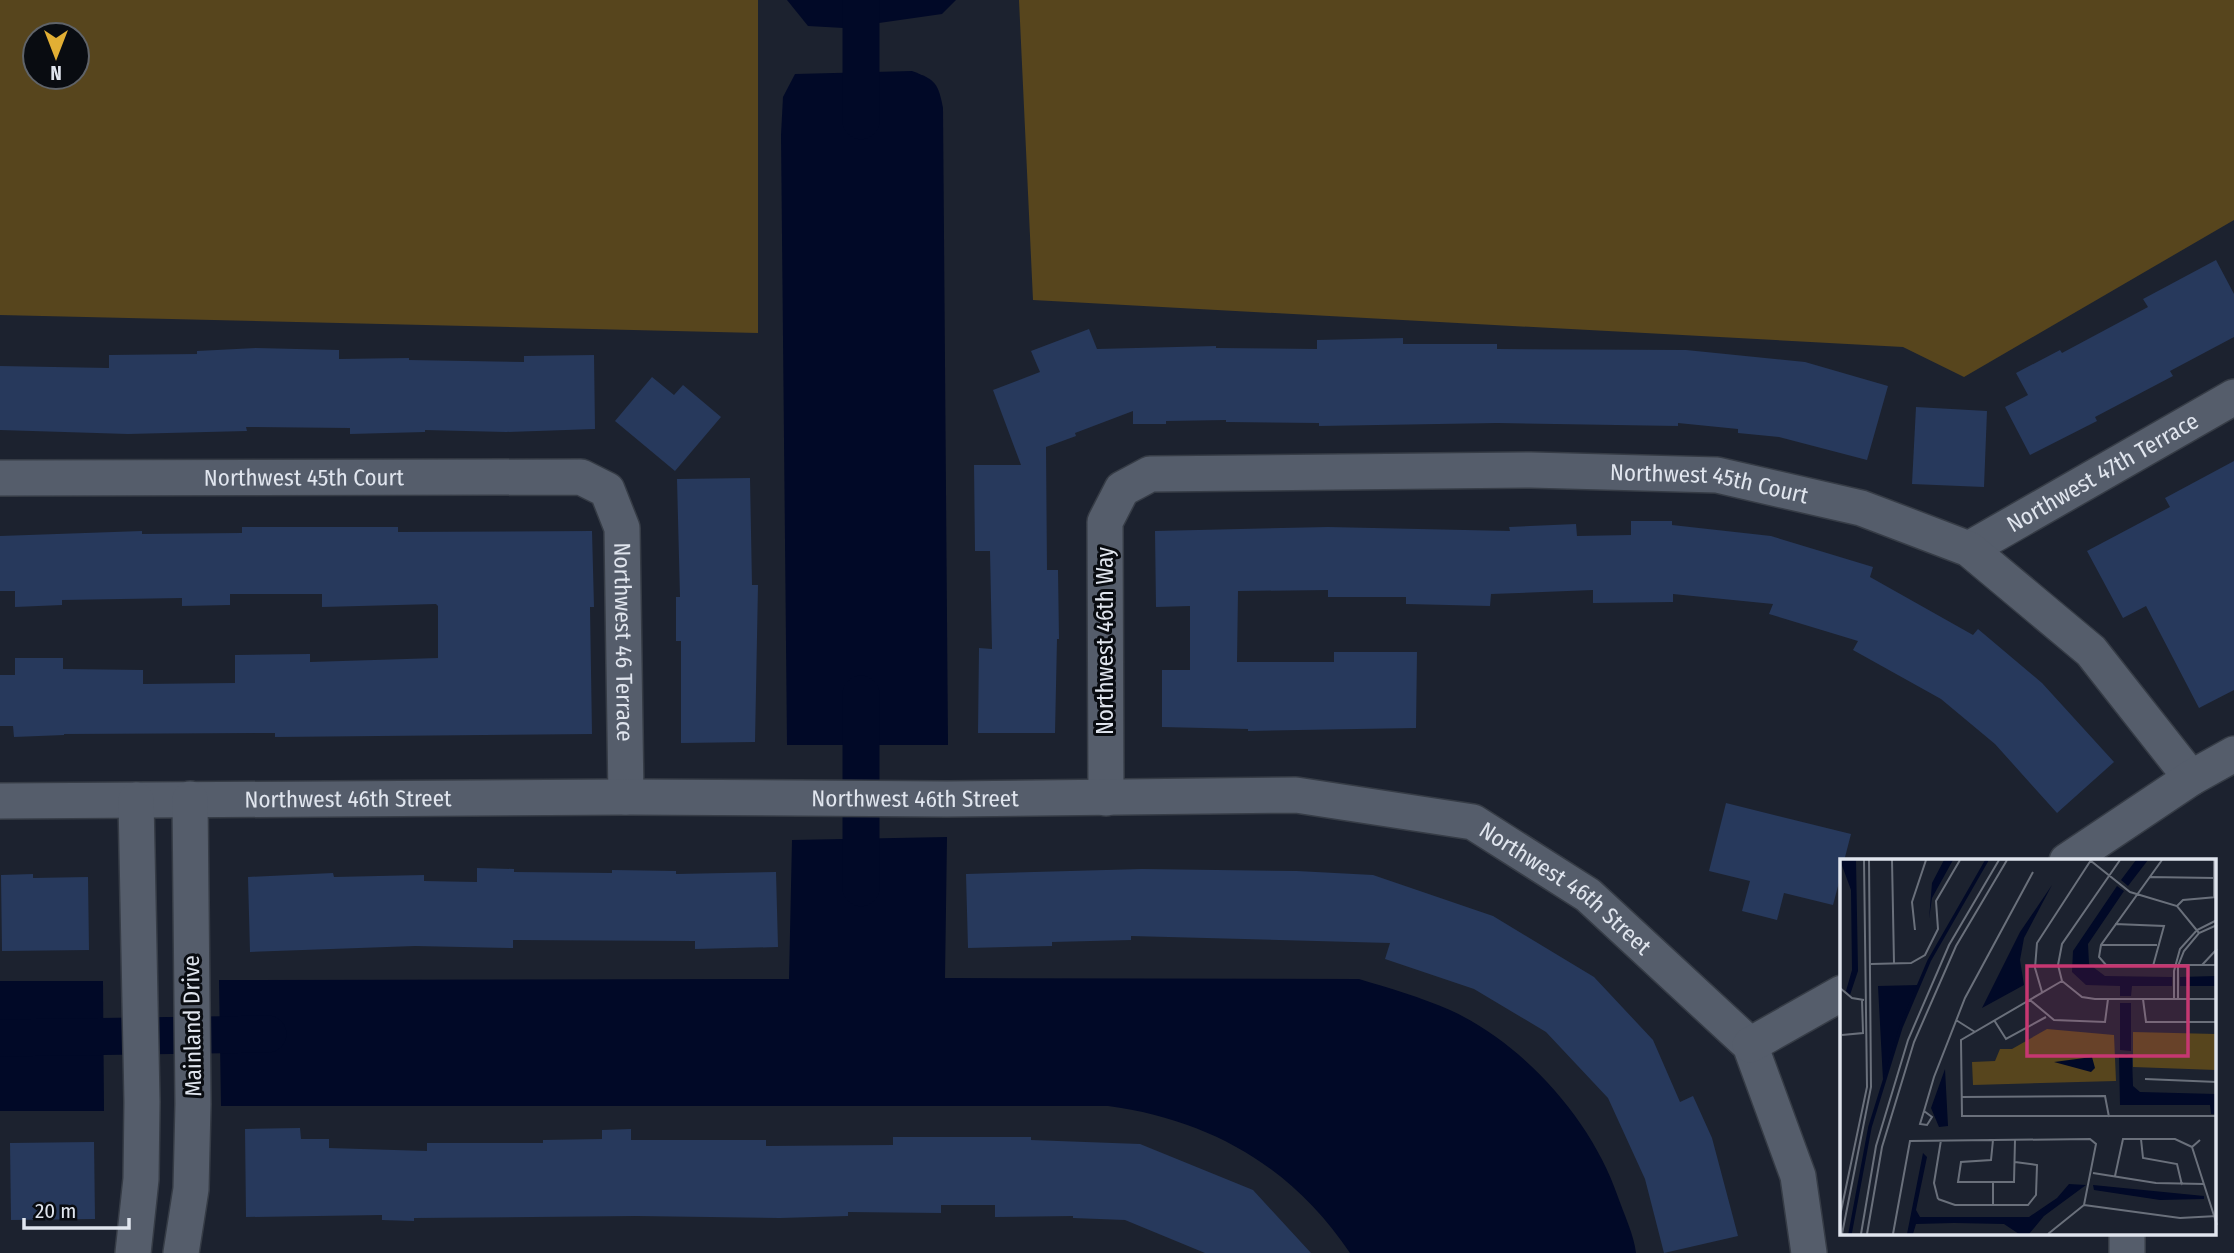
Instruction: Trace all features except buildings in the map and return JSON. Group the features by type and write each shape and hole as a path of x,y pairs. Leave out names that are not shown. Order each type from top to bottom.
{"street":[{"name":"Northwest 47th Terrace","path":"1969,549 2234,397"},
{"name":"Northwest 45th Court","path":"1122,489 1150,474 1531,470 1717,475 1861,508 1969,549 2091,651 2192,778"},
{"name":"Northwest 45th Court","path":"0,478 581,477 607,490"},
{"name":"Northwest 46th Way","path":"1106,797 1105,523 1122,489"},
{"name":"Northwest 46 Terrace","path":"607,490 622,528 626,797"},
{"path":"2070,859 2192,778 2234,754"},
{"name":"Northwest 46th Street","path":"0,801 626,797 947,799 1296,795 1473,822 1588,895 1750,1045"},
{"name":"Mainland Drive","path":"181,1253 191,1189 193,1104 190,799"},
{"path":"134,1253 141,1179 142,1102 136,800"},
{"path":"1809,1253 1798,1176 1750,1045 1840,994"}],"shaded area":[{"path":"0,0 758,0 758,333 0,315"},
{"path":"1019,0 2234,0 2234,220 1964,377 1903,347 1033,300"}],"water":[{"path":"787,0 956,0 942,14 844,28 808,26"},
{"path":"912,71 935,84 943,108 948,745 787,745 781,135 783,97 795,74"},
{"path":"947,837 945,978 1359,979 1439,1005 1504,1043 1552,1087 1573,1113 1606,1168 1636,1253 1350,1253 1302,1196 1275,1172 1246,1152 1181,1123 1108,1106 221,1106 219,980 789,979 792,840"},
{"path":"0,981 103,981 104,1111 0,1111"}],"waterway":[{"path":"861,0 861,121"},
{"path":"861,694 861,888"},
{"path":"0,1038 268,1034"}]}
